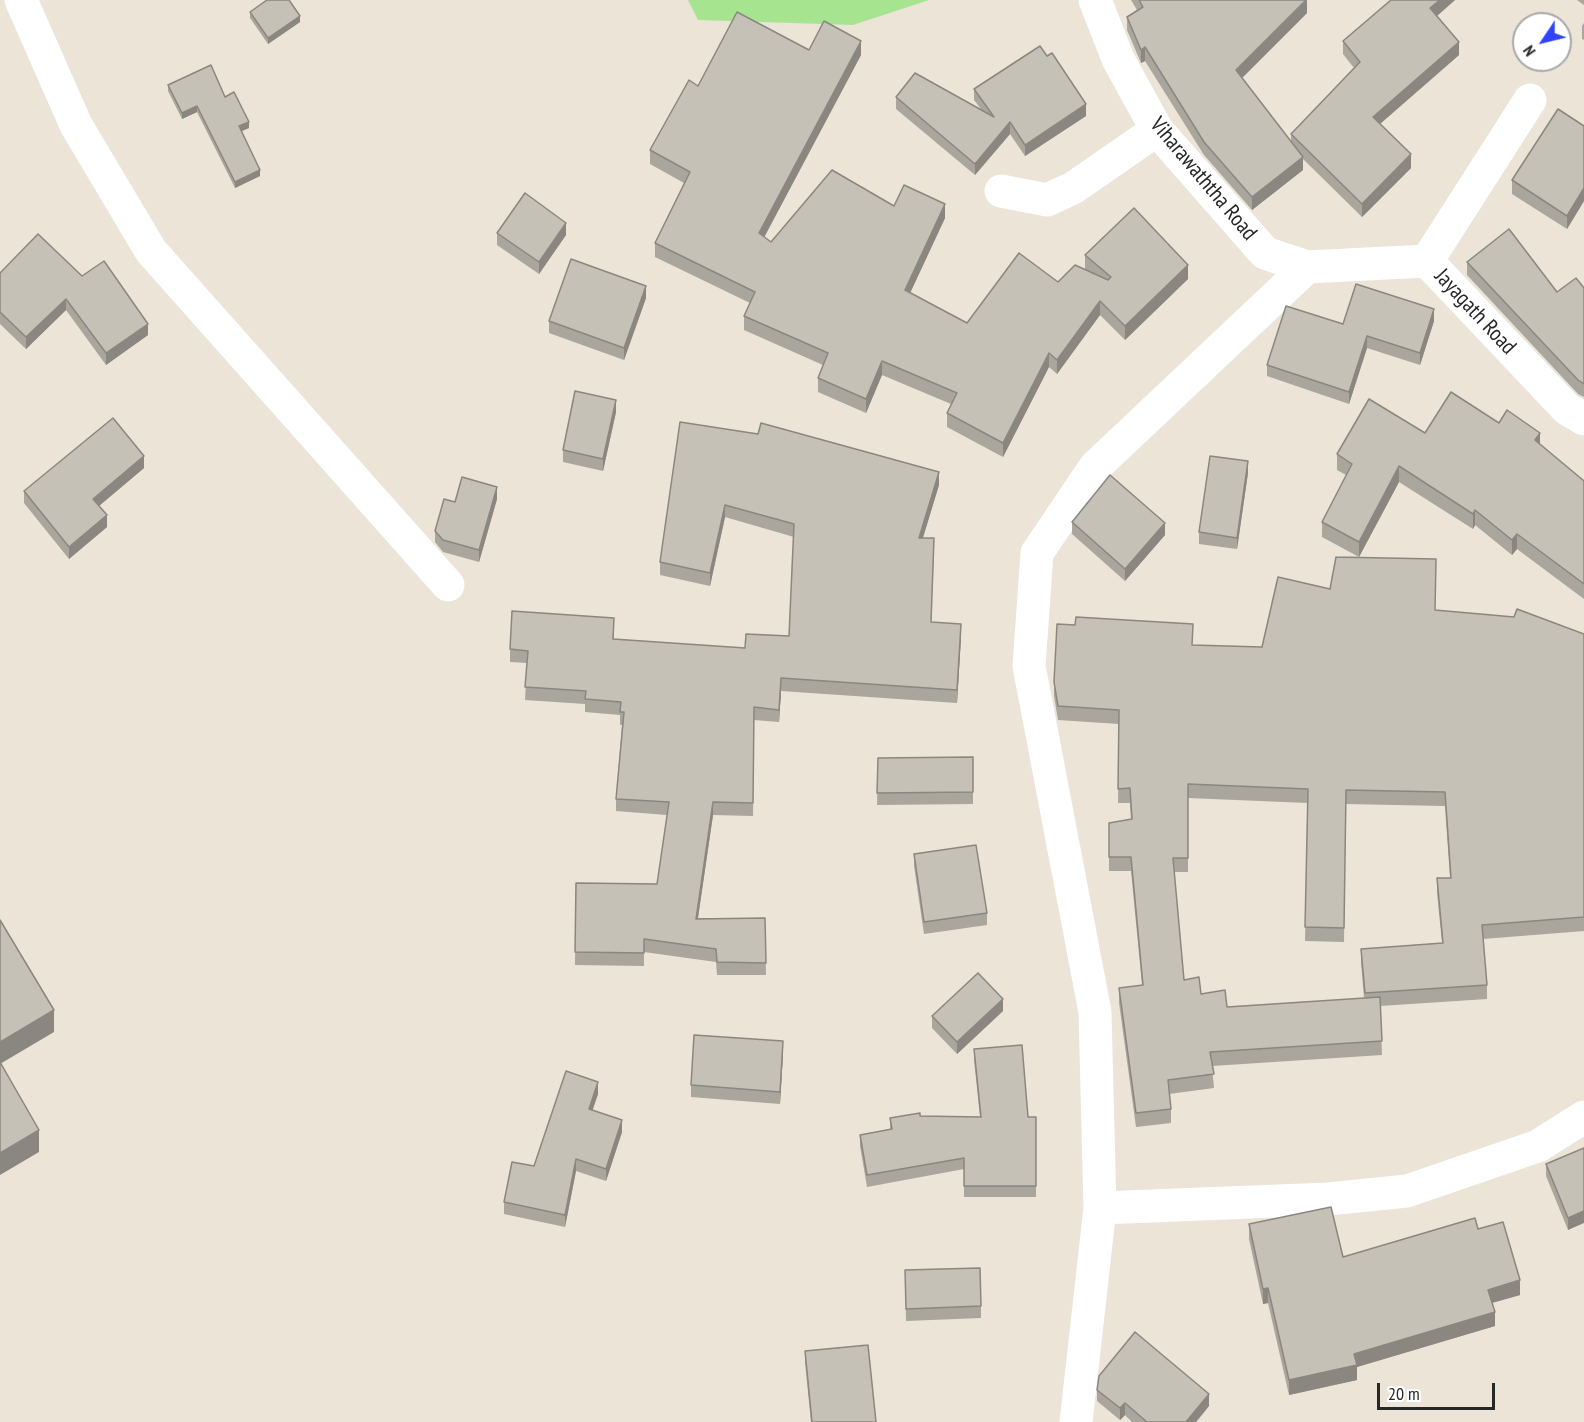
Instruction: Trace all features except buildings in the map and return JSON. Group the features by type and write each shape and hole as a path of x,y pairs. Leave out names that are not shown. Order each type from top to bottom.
{"street":[{"path":"21,0 76,125 151,251 448,585"},
{"name":"Viharawaththa Road","path":"1095,0 1118,59 1157,130 1265,253 1306,267"},
{"path":"1116,0 1118,59"},
{"path":"1427,261 1530,100"},
{"path":"1001,191 1047,200 1073,188 1157,130"},
{"name":"Jayagath Road","path":"1306,267 1427,261 1567,409 1584,419"},
{"path":"1076,1422 1100,1208 1095,1011 1029,666 1036,553 1095,467 1306,267"},
{"path":"1100,1208 1328,1199 1407,1191 1538,1146 1584,1118"}],"green space":[{"path":"688,0 929,0 853,25 698,20"}]}
